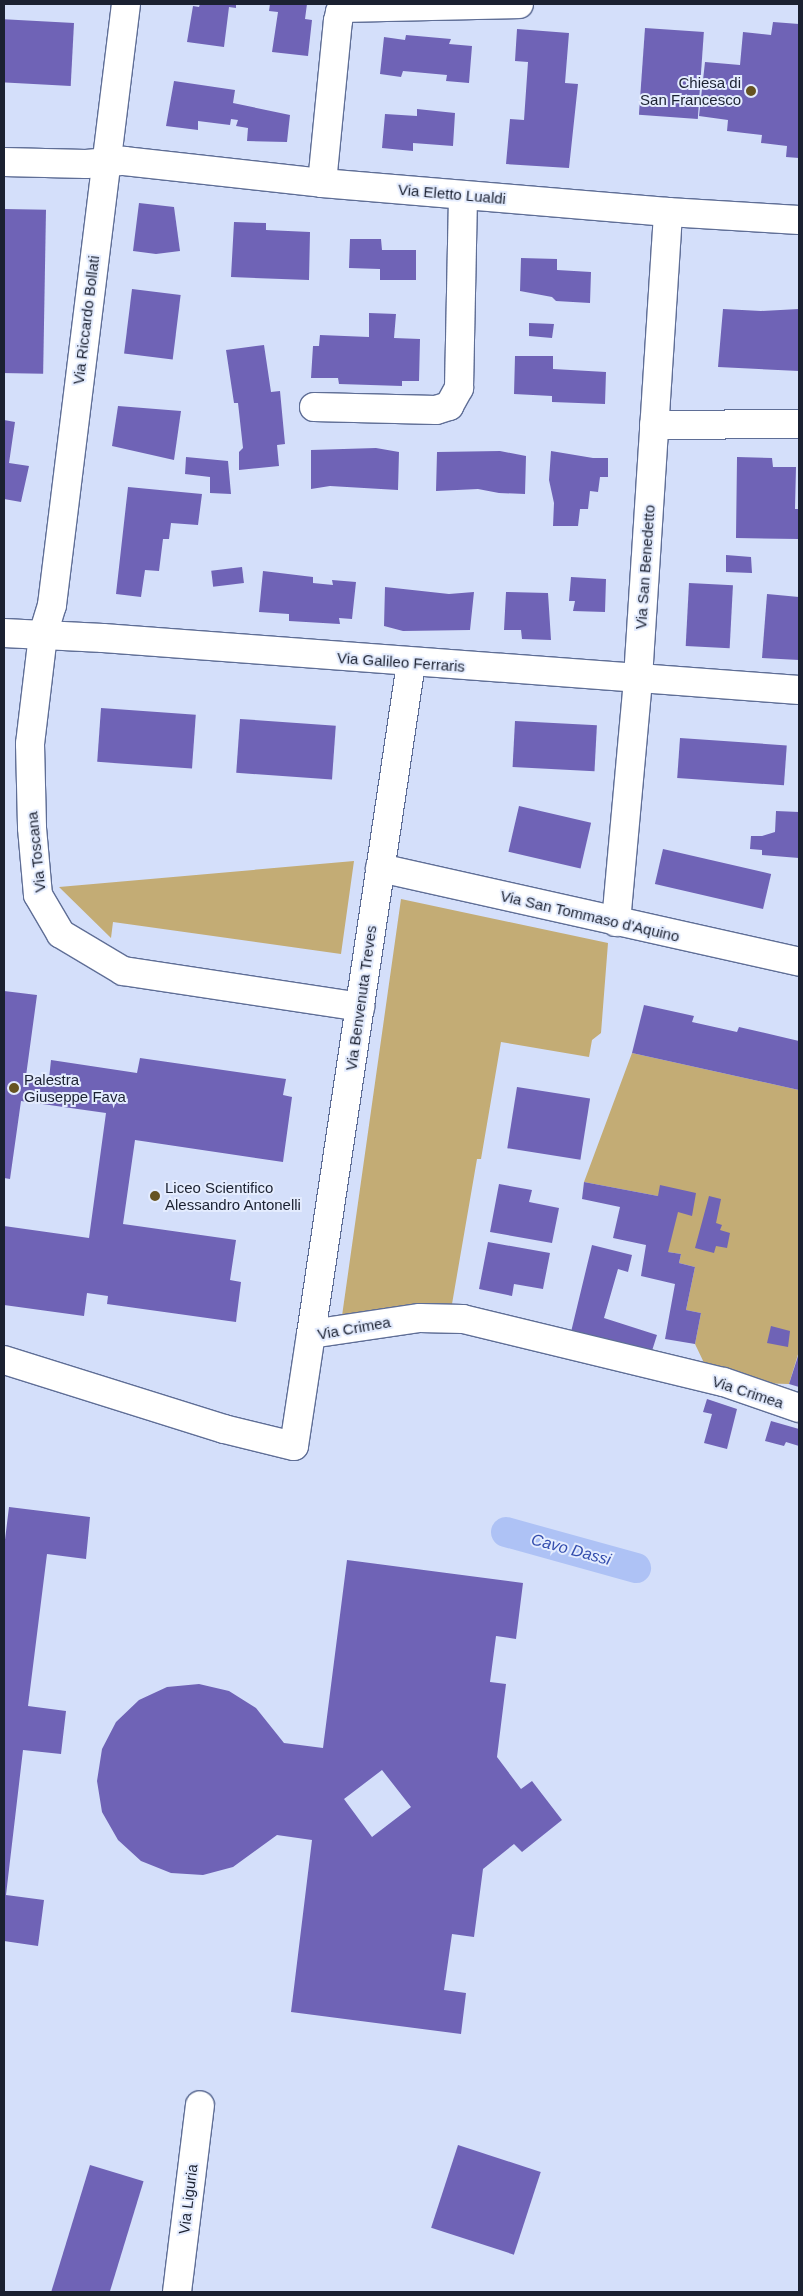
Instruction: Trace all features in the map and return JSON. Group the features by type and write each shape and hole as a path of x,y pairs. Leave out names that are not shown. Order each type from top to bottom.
{"street":[{"name":"Via Riccardo Bollati","path":"43,634 52,605 126,4"},
{"path":"322,183 338,20 340,12 344,8 519,4"},
{"name":"Via Eletto Lualdi","path":"4,162 86,164 124,161 322,183 668,212 799,220"},
{"path":"314,406 436,410 449,406 458,388 463,195"},
{"name":"Via San Benedetto","path":"616,922 638,678 668,212"},
{"path":"654,425 799,424"},
{"name":"Via Galileo Ferraris","path":"4,634 43,634 411,663 799,690"},
{"name":"Via Toscana","path":"43,634 30,744 32,828 38,895 61,934 123,971 360,1007"},
{"name":"Via Benvenuta Treves","path":"311,1334 411,663"},
{"name":"Via San Tommaso d'Aquino","path":"380,868 799,962"},
{"name":"Via Crimea","path":"4,1360 224,1429 294,1446 311,1334 420,1318 463,1319 724,1382 799,1408"},
{"name":"Via Liguria","path":"177,2292 200,2105"}],"shaded area":[{"path":"354,861 341,954 113,922 111,938 59,887"},
{"path":"401,899 608,943 601,1033 592,1040 589,1057 501,1042 481,1159 477,1159 452,1304 342,1316"},
{"path":"632,1053 799,1090 799,1351 789,1384 757,1383 706,1367 695,1344 701,1313 686,1310 695,1267 679,1263 681,1254 668,1252 658,1196 584,1182"}],"building":[{"path":"200,4 236,4 236,8 229,7 224,47 187,42 193,6 199,7"},
{"path":"270,4 307,4 305,19 312,20 308,56 272,52 278,12 269,11"},
{"path":"4,19 74,23 71,86 4,82"},
{"name":"Chiesa di San Francesco","path":"773,22 799,24 799,158 786,157 787,146 761,143 762,135 727,131 728,120 699,116 705,62 740,65 743,32 771,35"},
{"path":"645,28 704,32 698,119 639,115"},
{"path":"517,29 569,33 565,83 578,84 569,168 506,164 510,119 524,120 528,62 515,61"},
{"path":"406,35 451,39 449,44 472,46 469,83 446,81 447,75 403,71 401,77 380,74 384,37 405,40"},
{"path":"174,81 235,90 233,103 290,115 287,142 247,141 248,128 236,126 238,120 231,119 230,125 198,121 198,130 166,126"},
{"path":"417,109 455,113 453,146 413,143 413,151 382,148 385,114 417,116"},
{"path":"139,203 174,207 180,251 156,254 133,251"},
{"path":"4,209 46,210 43,374 4,373"},
{"path":"234,222 266,223 266,230 310,232 309,280 231,277"},
{"path":"350,239 381,239 382,250 416,250 416,280 380,280 380,269 349,268"},
{"path":"521,258 557,259 557,270 591,272 590,303 556,301 552,297 520,291"},
{"path":"132,289 181,295 173,359 124,354"},
{"path":"723,309 761,311 799,309 799,371 718,367"},
{"path":"369,313 396,314 394,338 420,339 419,381 402,381 402,386 339,384 338,378 311,378 313,346 319,346 320,335 369,337"},
{"path":"529,323 554,324 552,338 529,336"},
{"path":"264,345 271,392 280,391 285,444 277,445 279,466 239,470 239,452 243,448 238,403 234,403 226,350"},
{"path":"515,356 553,356 553,369 606,372 605,404 552,402 552,396 514,394"},
{"path":"118,406 181,411 174,460 112,446"},
{"path":"4,420 15,422 9,463 29,466 21,502 4,499"},
{"path":"376,448 399,452 398,490 330,486 311,489 311,450"},
{"path":"500,451 526,456 525,494 499,493 478,489 436,491 437,452"},
{"path":"551,451 593,458 608,458 608,477 600,477 598,492 590,491 588,509 580,509 578,526 553,526 554,503 549,480"},
{"path":"186,457 228,461 231,494 210,493 210,477 185,474"},
{"path":"737,457 772,458 773,467 796,467 795,509 799,509 799,539 736,538"},
{"path":"128,487 202,494 198,525 171,523 169,539 163,539 159,571 145,570 141,597 116,594"},
{"path":"726,555 751,557 752,573 726,572"},
{"path":"242,567 244,583 213,587 211,571"},
{"path":"263,571 313,577 313,583 333,585 332,580 356,582 352,619 339,618 340,624 289,621 289,614 259,612"},
{"path":"571,577 606,579 605,612 573,611 575,601 569,601"},
{"path":"689,583 733,585 730,648 686,646"},
{"path":"385,587 449,594 474,592 470,630 403,631 384,626"},
{"path":"506,592 548,593 551,640 522,639 521,630 504,630"},
{"path":"767,594 799,597 799,660 762,658"},
{"path":"101,708 196,715 192,768 97,762"},
{"path":"240,719 336,726 332,780 236,773"},
{"path":"515,721 597,725 594,771 513,767"},
{"path":"680,738 787,745 784,785 677,778"},
{"path":"519,806 591,823 581,868 508,852"},
{"path":"776,811 799,812 799,858 762,855 762,850 750,849 751,836 762,836 775,832"},
{"path":"663,849 771,874 763,909 655,884"},
{"path":"4,991 37,995 26,1076 49,1079 51,1060 137,1073 140,1058 286,1079 283,1095 292,1097 283,1162 135,1140 123,1224 236,1240 230,1280 241,1282 236,1322 107,1304 108,1296 87,1293 84,1316 4,1305 4,1226 89,1238 106,1113 21,1101 10,1179 4,1178"},
{"path":"644,1005 694,1016 692,1022 737,1032 739,1027 799,1041 799,1090 632,1053"},
{"path":"517,1087 590,1099 580,1160 507,1148"},
{"path":"584,1182 658,1196 660,1185 696,1193 692,1216 678,1212 668,1252 681,1254 679,1263 695,1267 686,1310 701,1313 695,1344 665,1339 675,1284 641,1276 646,1245 613,1238 620,1207 582,1199"},
{"path":"499,1184 532,1190 529,1202 559,1208 552,1243 490,1232"},
{"path":"709,1196 721,1199 716,1223 722,1225 720,1230 730,1233 727,1248 716,1246 714,1253 695,1248"},
{"path":"488,1242 550,1253 543,1289 514,1284 512,1296 479,1289"},
{"path":"592,1245 632,1255 628,1272 618,1269 604,1318 657,1335 651,1354 571,1332"},
{"path":"771,1326 790,1331 788,1347 767,1343"},
{"path":"799,1353 799,1387 789,1384"},
{"path":"707,1399 737,1409 727,1449 704,1443 712,1414 703,1412"},
{"path":"771,1421 799,1429 799,1446 786,1442 784,1446 765,1441"},
{"path":"9,1507 90,1517 86,1559 47,1554 28,1706 66,1711 61,1754 23,1750 6,1895 44,1900 38,1946 4,1941 4,1548"},
{"path":"347,1560 523,1583 516,1639 496,1636 490,1682 506,1684 497,1757 521,1789 532,1781 562,1820 522,1852 514,1844 483,1869 474,1937 452,1934 444,1990 466,1993 461,2034 291,2012 312,1840 277,1835 233,1867 203,1875 171,1873 141,1861 118,1840 102,1812 97,1781 102,1749 116,1722 139,1700 167,1687 199,1684 229,1691 256,1708 284,1743 323,1748","holes":["382,1770 411,1807 372,1837 344,1799"]},
{"path":"458,2145 541,2172 514,2255 431,2228"},
{"path":"90,2165 144,2181 110,2292 51,2291"}],"waterway":[{"name":"Cavo Dassi","path":"506,1532 636,1568"}],"place":[{"name":"Chiesa di San Francesco","path":"751,91"},
{"name":"Palestra Giuseppe Fava","path":"14,1088"},
{"name":"Liceo Scientifico Alessandro Antonelli","path":"155,1196"}]}
